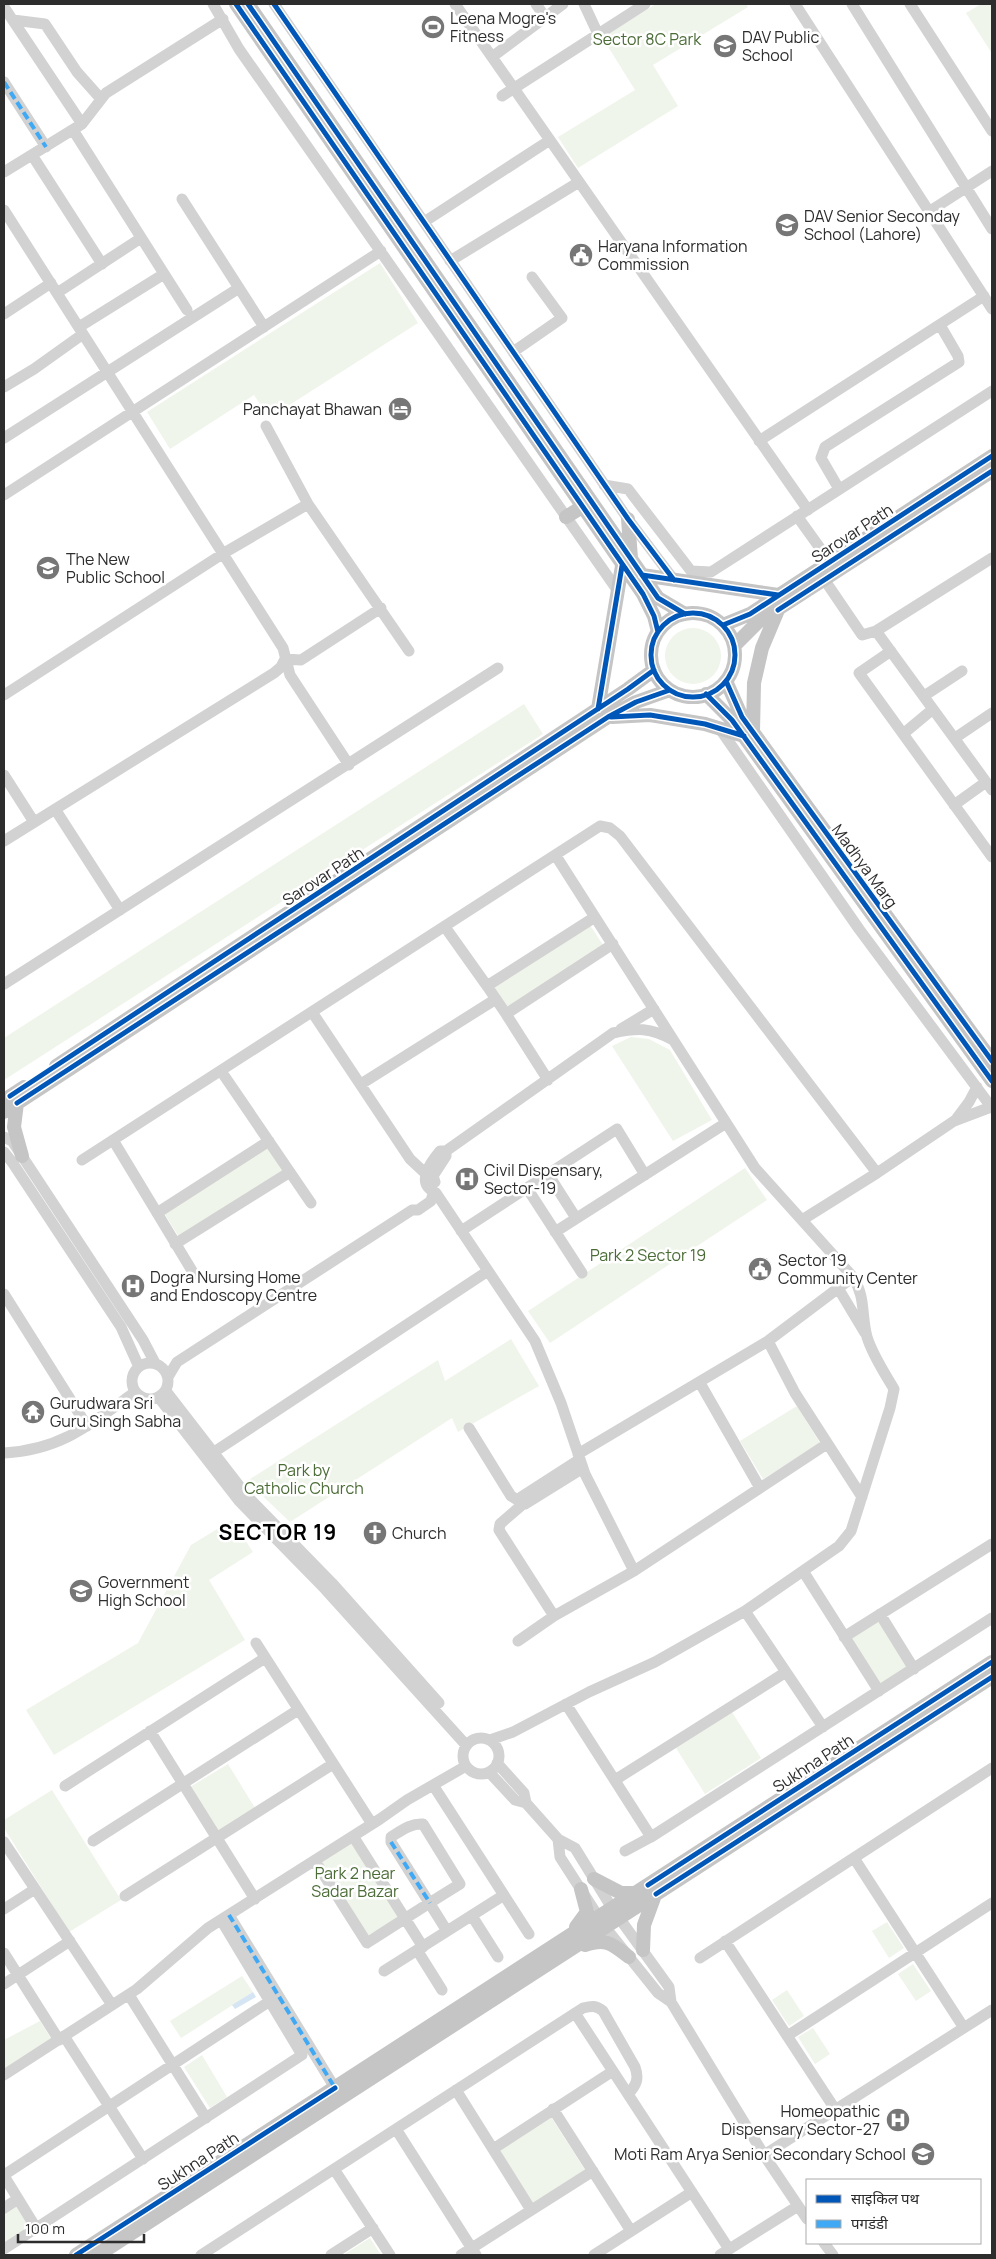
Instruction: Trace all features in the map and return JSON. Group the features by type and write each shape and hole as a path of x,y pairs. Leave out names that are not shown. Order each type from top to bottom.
{"main road":[{"path":"236,4 438,294 582,507 627,563 642,575 658,598 685,614"},
{"path":"248,4 627,563 654,616 658,632 651,656 654,670 670,690 688,696 712,692 726,681 734,666 734,646 731,637 723,625 707,615 685,614 674,617 658,632"},
{"name":"Sarovar Path","path":"734,646 778,602 830,562 992,456"},
{"name":"Sarovar Path","path":"723,625 778,602 992,471"},
{"path":"566,518 582,507"},
{"path":"628,519 627,563 618,591 603,713 650,715 748,734 756,675 762,648 778,602 642,575"},
{"name":"Sarovar Path","path":"4,1112 10,1102 603,713 654,670"},
{"name":"Madhya Marg","path":"726,681 748,734 992,1081"},
{"name":"Sarovar Path","path":"603,713 670,690"},
{"name":"Madhya Marg","path":"706,694 748,734 992,1061"},
{"path":"10,1102 14,1127 22,1156"},
{"name":"Sukhna Path","path":"98,2255 602,1922 615,1913 636,1893 992,1662"},
{"name":"Sukhna Path","path":"615,1913 656,1894 992,1677"},
{"path":"594,1879 620,1893 636,1893"},
{"path":"567,1945 587,1912 581,1889"},
{"path":"643,1950 645,1920 656,1894"},
{"path":"567,1945 601,1941 611,1943 629,1957"},
{"name":"Sukhna Path","path":"76,2255 335,2088 567,1945"}],"street":[{"path":"213,4 239,49 618,591"},
{"path":"274,4 604,485 674,580"},
{"path":"455,4 808,510"},
{"path":"536,4 545,17"},
{"path":"492,57 563,4"},
{"path":"584,4 598,34"},
{"path":"502,96 645,4"},
{"path":"795,4 992,309"},
{"path":"852,4 992,230"},
{"path":"910,4 992,132"},
{"path":"4,7 54,85 142,238 187,310"},
{"path":"4,172 77,127 106,93 223,19"},
{"path":"13,20 38,21 45,24 77,72 101,99"},
{"path":"4,82 46,147"},
{"path":"424,222 550,140"},
{"path":"32,155 102,264"},
{"path":"930,211 992,171"},
{"path":"450,261 579,182"},
{"path":"182,200 264,326"},
{"path":"4,210 224,553 283,648 290,675 349,765"},
{"path":"4,314 102,264 142,238"},
{"path":"4,495 381,251"},
{"path":"4,387 41,365 81,331 164,274"},
{"path":"513,352 562,318 532,277"},
{"path":"4,438 239,288"},
{"path":"759,440 984,296"},
{"path":"839,489 821,458 825,447 959,362 958,356 940,325"},
{"path":"604,485 628,489 691,571 712,572 992,391"},
{"path":"266,426 308,504 409,650"},
{"path":"4,695 224,553 308,504"},
{"path":"797,516 830,562"},
{"path":"828,585 862,635 876,631 992,558"},
{"path":"285,659 302,660 381,608"},
{"path":"876,631 989,786 954,805"},
{"path":"891,650 859,673 992,857"},
{"path":"4,841 274,673 281,667 285,659"},
{"path":"4,984 498,668"},
{"path":"924,696 962,671"},
{"path":"903,734 933,708"},
{"path":"954,738 992,713"},
{"path":"720,729 858,929 992,1108 954,1121 877,1173 802,1220"},
{"path":"4,775 34,822"},
{"path":"55,809 120,910"},
{"path":"82,1160 600,826 610,828 620,836 877,1173"},
{"path":"556,856 755,1168 853,1277 860,1288 863,1300 866,1335"},
{"path":"487,986 595,917"},
{"path":"445,927 496,999 548,1080"},
{"path":"506,1014 613,944"},
{"path":"361,1084 496,999"},
{"path":"634,1571 580,1460 561,1403 535,1341 461,1231 435,1195 430,1191 426,1182 440,1151 446,1151 613,1033 654,1009"},
{"path":"312,1012 410,1159 429,1174"},
{"path":"613,1033 632,1029 646,1029 658,1032 674,1041"},
{"path":"221,1071 311,1203"},
{"path":"954,1121 969,1102 977,1087"},
{"path":"555,1232 726,1123"},
{"path":"461,1231 617,1129 645,1175"},
{"path":"4,1136 12,1142 22,1156 37,1190"},
{"path":"113,1140 194,1274"},
{"path":"157,1213 269,1141"},
{"path":"4,1152 37,1190 125,1324 158,1364 168,1377 169,1384 162,1394 146,1399 135,1392 132,1377 139,1367 149,1363 158,1364 190,1354"},
{"path":"175,1244 290,1172"},
{"path":"548,1174 576,1218"},
{"path":"526,1188 582,1273"},
{"path":"168,1377 177,1362 412,1210 413,1204 428,1196 435,1195"},
{"path":"210,1455 488,1271"},
{"path":"522,1503 521,1497 768,1341 853,1277"},
{"path":"513,1732 489,1772 478,1774 466,1766 463,1753 468,1743 484,1738 490,1740 513,1732 566,1704 655,1662 745,1611 840,1546 851,1531 890,1408 894,1389 874,1355 866,1335 838,1288"},
{"path":"4,1294 88,1426"},
{"path":"125,1324 139,1367"},
{"path":"768,1341 795,1393 862,1497"},
{"path":"700,1383 760,1488"},
{"path":"4,1453 27,1452 61,1441 88,1426 135,1392"},
{"path":"162,1394 210,1455 332,1583 468,1743"},
{"path":"469,1428 512,1496 522,1503"},
{"path":"518,1641 554,1616 634,1571 827,1444"},
{"path":"522,1503 500,1524 499,1530 554,1616"},
{"path":"844,1637 992,1544"},
{"path":"803,1571 879,1691"},
{"path":"745,1611 823,1727"},
{"path":"880,1614 914,1668"},
{"path":"625,1851 652,1837 992,1618"},
{"path":"256,1644 372,1824"},
{"path":"65,1786 265,1658"},
{"path":"615,1780 786,1672"},
{"path":"566,1704 652,1837"},
{"path":"93,1841 298,1710"},
{"path":"150,1731 255,1898"},
{"path":"490,1740 498,1757 524,1793 526,1803 558,1839 575,1848 615,1913 669,1987 671,2002"},
{"path":"125,1896 333,1764"},
{"path":"4,2075 128,1994 208,1928 315,1861 407,1800 466,1766"},
{"path":"700,1958 992,1768"},
{"path":"489,1772 515,1800 526,1803"},
{"path":"433,1785 529,1934"},
{"path":"315,1861 367,1942 405,1919 430,1903 460,1884 422,1824 417,1823 391,1837 391,1842 430,1903 447,1931"},
{"path":"353,1836 405,1919 442,1990"},
{"path":"558,1839 560,1858 602,1922 658,1993 671,2002 764,2154 806,2218"},
{"path":"4,1842 112,2005"},
{"path":"854,1858 964,2028"},
{"path":"4,1909 35,1889"},
{"path":"384,1971 504,1895"},
{"path":"787,2036 992,1903"},
{"path":"472,1916 498,1957"},
{"path":"4,2249 302,2055 225,1918"},
{"path":"225,1918 335,2088"},
{"path":"4,1984 70,1941"},
{"path":"726,1941 835,2109"},
{"path":"4,1953 143,2159"},
{"path":"128,1994 206,2118"},
{"path":"36,2228 4,2175 270,2001"},
{"path":"200,2255 217,2251 334,2169 574,2013 592,2006 598,2007 603,2011 638,2075 636,2084 628,2094"},
{"path":"764,2154 992,2010"},
{"path":"574,2013 692,2192 724,2252 798,2206"},
{"path":"493,2149 613,2071"},
{"path":"456,2090 531,2210"},
{"path":"553,2109 631,2231"},
{"path":"396,2129 474,2252"},
{"path":"334,2169 390,2255"},
{"path":"461,2255 474,2252 531,2210 592,2171"},
{"path":"594,2255 692,2192"},
{"path":"4,2208 18,2199"},
{"path":"331,2255 373,2228"},
{"path":"825,2244 834,2255"}],"green space":[{"name":"Sector 8C Park","path":"656,4 746,4 748,7 653,65 678,106 578,168 558,137 635,90 602,37"},
{"path":"981,4 992,5 991,52 966,13"},
{"path":"380,263 418,323 269,418 254,395 170,449 147,412"},
{"path":"693,628 704,630 713,636 719,645 721,656 719,667 713,676 704,682 693,684 682,682 673,676 667,667 665,656 667,645 673,636 682,630"},
{"path":"524,704 543,734 4,1080 4,1038"},
{"path":"590,925 603,945 507,1008 494,988"},
{"path":"631,1037 649,1039 670,1050 712,1120 673,1141 612,1046"},
{"path":"267,1146 283,1170 179,1237 164,1213"},
{"name":"Park 2 Sector 19","path":"745,1168 767,1200 550,1343 528,1311"},
{"name":"Park by Catholic Church","path":"511,1339 539,1386 458,1432 452,1418 290,1522 247,1481 438,1360 445,1381"},
{"path":"797,1406 820,1443 763,1479 740,1441"},
{"path":"232,1520 253,1552 209,1580 245,1640 54,1755 26,1710 138,1643 191,1545"},
{"path":"879,1619 910,1668 880,1687 849,1638"},
{"path":"732,1712 761,1758 705,1794 676,1748"},
{"path":"228,1764 255,1808 218,1831 190,1787"},
{"path":"52,1790 121,1900 69,1932 4,1828 4,1820"},
{"name":"Park 2 near Sadar Bazar","path":"352,1842 399,1917 368,1936 321,1862"},
{"path":"887,1922 904,1948 889,1958 872,1931"},
{"path":"913,1964 931,1991 916,2001 898,1974"},
{"path":"242,1976 253,1992 181,2038 170,2021"},
{"path":"787,1990 804,2016 789,2026 772,2000"},
{"path":"40,2021 52,2040 5,2069 4,2040"},
{"path":"813,2028 830,2054 815,2064 798,2037"},
{"path":"202,2055 227,2097 210,2108 184,2067"},
{"path":"551,2117 585,2170 532,2204 498,2151"},
{"path":"17,2205 32,2225 4,2243 4,2213"},
{"path":"370,2238 381,2255 343,2255"}],"water":[{"path":"253,1992 256,1997 235,2009 232,2005"}],"marked path":[{"path":"4,82 46,147"},
{"path":"391,1842 430,1903"},
{"path":"229,1915 335,2088"}],"cycle path":[{"path":"236,4 643,594 654,616 658,632"},
{"path":"248,4 658,598 685,614"},
{"path":"274,4 628,519 674,580"},
{"path":"723,625 750,614 992,456"},
{"path":"778,610 992,471"},
{"path":"598,709 622,566"},
{"path":"642,575 778,595"},
{"path":"693,613 709,616 723,625 732,639 735,655 732,671 723,685 709,694 693,697 677,694 663,685 654,671 651,655 654,639 663,625 677,616 693,613"},
{"path":"10,1096 628,689 654,670"},
{"path":"726,681 742,717 992,1061"},
{"path":"17,1103 608,717 636,702 670,690"},
{"path":"706,694 732,720 992,1081"},
{"path":"611,717 650,715 705,724 744,736"},
{"path":"648,1885 992,1662"},
{"path":"656,1894 992,1677"},
{"path":"76,2255 335,2088"}],"place":[{"name":"Leena Mogre's Fitness","path":"433,27"},
{"name":"DAV Public School","path":"725,46"},
{"name":"DAV Senior Seconday School (Lahore)","path":"787,225"},
{"name":"Haryana Information Commission","path":"581,255"},
{"name":"Panchayat Bhawan","path":"400,409"},
{"name":"The New Public School","path":"48,568"},
{"name":"Civil Dispensary, Sector-19","path":"467,1179"},
{"name":"Sector 19 Community Center","path":"760,1269"},
{"name":"Dogra Nursing Home and Endoscopy Centre","path":"133,1286"},
{"name":"Gurudwara Sri Guru Singh Sabha","path":"33,1412"},
{"name":"Church","path":"375,1533"},
{"name":"Government High School","path":"81,1591"},
{"name":"Homeopathic Dispensary Sector-27","path":"898,2120"},
{"name":"Moti Ram Arya Senior Secondary School","path":"923,2154"}],"district":[{"name":"SECTOR 19","path":"278,1532"}]}
